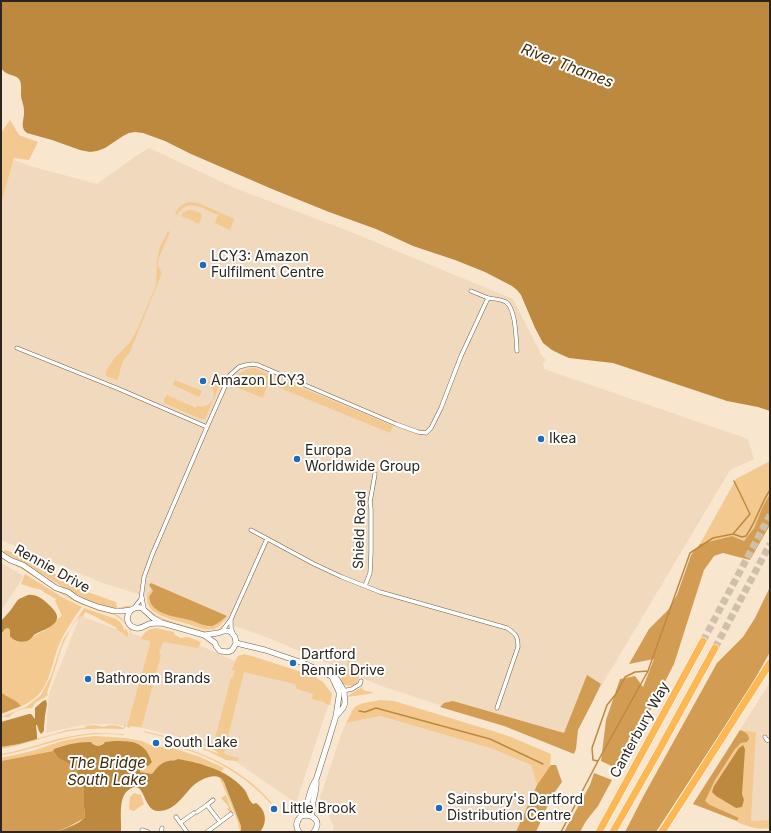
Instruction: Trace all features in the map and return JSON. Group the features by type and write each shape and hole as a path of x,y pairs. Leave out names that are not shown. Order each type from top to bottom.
{"highway":[{"name":"Canterbury Way","path":"599,832 703,641"},
{"name":"Canterbury Way","path":"613,832 715,648"},
{"path":"662,832 770,663"}],"street":[{"path":"471,291 488,298 499,299 507,303 511,309 517,350"},
{"path":"144,609 142,596 144,577 152,555 230,375 239,367 253,364 396,424 418,432 426,432 431,428 438,415 461,356 488,298"},
{"path":"17,348 112,386 207,427"},
{"name":"Shield Road","path":"365,586 370,573 370,502 375,474"},
{"path":"251,530 314,564 342,577 390,595 507,628 514,633 518,639 518,647 497,708"},
{"path":"215,642 216,636 231,619 267,539"},
{"name":"Rennie Drive","path":"1,554 10,560 24,565 56,588 68,592 76,598 98,607 114,611 123,611 140,607 162,623"},
{"path":"128,621 128,615 142,596"},
{"name":"Rennie Drive","path":"114,611 128,621 131,626 137,628 152,623 162,623 204,635 215,642 218,649 224,652 232,650 236,643"},
{"path":"146,625 149,620 148,614"},
{"path":"231,619 231,627 236,643 265,650 303,663 332,677 342,692 329,739 316,780 313,783 306,809 299,817 297,822 296,826 299,832"},
{"name":"Rennie Drive","path":"204,635 228,631 233,634"},
{"path":"342,692 352,689 360,684 361,680"},
{"path":"765,737 770,741"},
{"path":"314,832 317,822 312,816 311,808 317,785 316,780"},
{"path":"180,823 213,800"},
{"path":"207,804 220,822"},
{"path":"207,832 231,814"},
{"path":"302,815 312,816"},
{"path":"176,817 187,832"},
{"path":"142,830 148,832"}],"shaded area":[{"path":"10,120 19,135 38,142 29,160 14,158 1,203 1,133"},
{"path":"149,148 237,189 346,230 513,299 542,356 546,360 543,363 544,369 748,439 754,459 730,470 569,740 473,707 446,707 381,686 269,638 100,582 1,540 1,188 14,160 30,166 97,184"},
{"path":"191,202 201,204 234,219 230,230 215,223 218,215 196,206 186,207 177,215 175,214 181,206"},
{"path":"188,210 193,210 200,213 202,216 199,224 181,216"},
{"path":"168,231 170,232 158,260 158,266 161,270 160,272 162,273 129,354 122,364 117,380 106,376 106,371 114,359 131,341 138,328 156,285 157,260 160,247"},
{"path":"255,368 393,426 390,433 268,383 263,398 231,385 240,373"},
{"path":"175,380 202,391 199,397 173,385"},
{"path":"208,381 219,387 205,419 201,419 164,403 164,399 167,395 196,408 197,406 203,407 211,403 214,395 211,387 207,383"},
{"path":"770,461 770,494 763,506 754,528 744,541 732,536 700,544 736,479"},
{"path":"770,494 770,525 750,560 723,553 714,556 704,570 674,664 620,770 601,761 606,720 620,679 635,676 643,687 654,659 629,664 649,629 668,610 677,595 691,555 700,544 732,536 744,541 754,528 763,506"},
{"path":"5,550 20,555 27,561 63,578 79,589 116,602 117,608 131,606 121,609 93,603 78,596 28,565 3,552"},
{"path":"1,557 25,569 69,597 118,615 130,628 132,635 123,621 117,616 76,602"},
{"path":"1,563 24,576 1,611"},
{"path":"25,574 62,597 82,607 60,642 48,679 42,690 38,695 21,706 1,692 1,634 8,628 12,638 24,642 50,627 62,616 55,601 56,599 42,590 21,584"},
{"path":"151,583 227,616 215,625 209,626 166,614 154,608 151,603 149,597 153,591 149,585"},
{"path":"770,587 770,652 751,686 656,832 625,832 717,663 743,637 755,618"},
{"path":"152,590 153,591 149,597 149,601 172,616 209,627 227,616 220,625 210,630 161,616 148,605 147,597"},
{"path":"84,608 116,619 121,623 124,630 126,629 128,637 117,630 117,628 85,612 83,617 80,616 71,628 63,644 47,693 48,695 35,703 32,708 19,710 9,717 1,717 26,707 41,695 51,676 63,640"},
{"path":"148,609 159,617 208,632 214,631 223,626 216,631 207,633 165,621 151,613"},
{"path":"80,616 147,638 188,640 241,664 332,694 296,803 213,746 143,728 109,724 77,726 46,733 49,694"},
{"path":"156,628 174,632 175,635 181,638 188,637 201,642 198,648 164,642 162,644 159,654 161,655 142,726 130,726 130,728 127,727 150,644 150,641 141,639 143,634 147,631"},
{"path":"244,654 314,676 323,682 332,694 330,705 312,699 313,694 297,689 295,684 244,672 224,753 239,758 238,761 226,760 208,751 172,739 144,732 185,741 219,754 216,751 191,741 213,746 231,678 235,671 232,670 238,656"},
{"path":"348,661 355,666 359,673 358,680 352,686 344,685 340,680 349,667 347,664"},
{"path":"587,675 601,684 578,730 574,754 504,726 440,707 444,703 453,701 564,733"},
{"path":"770,682 770,820 751,821 756,732 740,730"},
{"path":"362,687 363,690 374,693 348,697 350,694"},
{"path":"1,692 17,702 21,706 1,714"},
{"path":"380,700 394,701 511,737 551,754 550,768 537,785 531,765 493,749 380,716 346,723 354,708 363,703"},
{"path":"379,716 493,749 531,765 537,785 517,832 332,832 334,827 320,798 341,735 346,723"},
{"path":"94,725 104,727 114,725 123,728 124,725 126,725 124,729 97,728 69,731 1,749 1,747 19,744 67,730"},
{"path":"740,730 756,732 751,821 770,820 770,828 761,829 749,827 737,822 739,818 693,804"},
{"path":"740,730 748,735 749,739 747,742 741,743 735,749 715,780 705,801 710,805 739,818 737,821 693,804"},
{"path":"95,733 124,735 102,734 79,736 1,755 63,738"},
{"path":"95,736 125,738 142,741 150,745 170,747 200,757 224,768 221,772 206,766 178,759 168,761 152,774 142,773 140,772 140,769 148,766 152,761 140,744 125,741 105,742 98,745 94,745 91,742 62,746 54,749 53,751 1,761 1,758 32,751 62,741"},
{"path":"165,742 210,757 223,764 249,781 272,803 271,804 247,782 222,765 195,753 164,743"},
{"path":"53,751 58,758 75,767 84,790 85,817 56,832 1,832 1,761"},
{"path":"551,765 556,765 562,782 552,796 536,832 516,832 537,785"},
{"path":"594,773 612,780 598,806 586,821 580,832 564,832 590,785"},
{"path":"221,778 227,789 241,826 241,832 220,780"},
{"path":"134,793 141,795 144,804 134,811 130,810 129,808 130,797"},
{"path":"226,795 232,811 230,813 227,809 229,807 221,798"}],"water":[{"name":"River Thames","path":"1,1 770,1 770,411 727,401 613,363 569,358 560,354 543,343 521,295 512,286 485,272 413,246 376,229 272,189 191,154 165,141 143,133 135,132 123,136 105,148 90,152 27,133 23,128 24,106 21,97 20,81 17,77 3,71 1,68"},
{"path":"28,595 38,597 51,607 57,616 55,623 25,642 11,638 10,630 8,628 1,634 1,621 19,599"},
{"path":"46,700 47,704 44,731 41,734 36,725 37,739 1,747 1,722 29,714 31,714 35,719 35,708"},
{"name":"The Bridge South Lake","path":"91,742 98,746 105,742 133,742 142,746 146,750 152,762 148,766 140,769 140,772 152,774 163,763 178,759 213,768 229,776 243,788 253,804 256,803 262,809 265,816 263,828 260,832 241,832 241,826 224,782 218,777 214,776 206,778 192,786 176,804 162,811 154,810 150,807 139,788 135,787 130,789 123,797 121,809 121,832 56,832 76,824 85,817 84,790 75,767 58,758 53,751 54,749 67,745"},
{"path":"743,745 745,749 742,794 744,800 742,807 736,808 712,792 714,786 739,748"}],"waterway":[{"path":"733,534 750,514 734,481"},
{"path":"561,832 598,761 648,671 690,553 713,538 733,534 742,537 746,536 770,490"},
{"path":"598,761 593,760 592,748 607,705 616,694 625,677 635,672 648,671"},
{"path":"359,711 365,712 376,708 490,739 543,764"}],"tunnel":[{"path":"703,641 770,515"},
{"path":"715,648 770,544"}],"place":[{"name":"LCY3: Amazon Fulfilment Centre","path":"203,265"},
{"name":"Amazon LCY3","path":"203,381"},
{"name":"Ikea","path":"541,439"},
{"name":"Europa Worldwide Group","path":"297,459"},
{"name":"Dartford Rennie Drive","path":"293,663"},
{"name":"Bathroom Brands","path":"88,679"},
{"name":"South Lake","path":"156,743"},
{"name":"Sainsbury's Dartford Distribution Centre","path":"439,808"},
{"name":"Little Brook","path":"274,809"}]}
